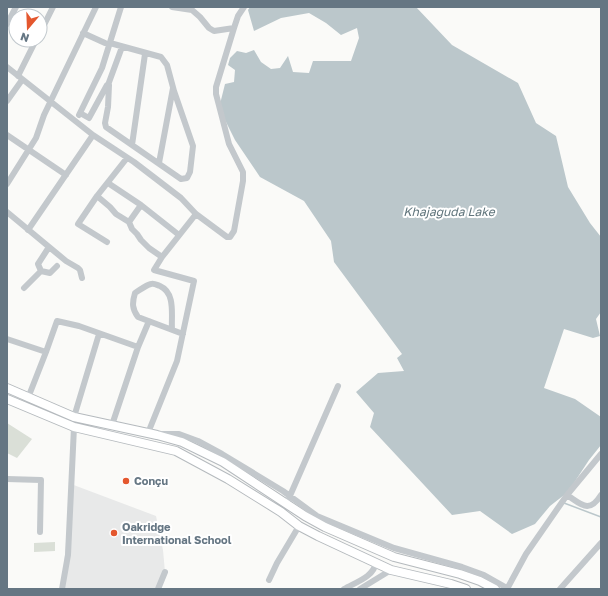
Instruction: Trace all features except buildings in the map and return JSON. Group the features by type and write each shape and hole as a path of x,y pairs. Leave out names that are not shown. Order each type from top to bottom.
{"main road":[{"path":"7,388 74,417 112,424 182,442 216,459 288,500 307,518 342,530 394,557 460,574 480,581 495,589"},
{"path":"7,399 74,427 176,451 228,479 266,502 299,526 318,536 391,570 466,589"}],"street":[{"path":"7,24 16,7"},
{"path":"48,17 53,7"},
{"path":"7,184 36,138 44,115 96,7"},
{"path":"76,122 102,68 107,43 121,7"},
{"path":"173,7 192,10 209,28 214,31 234,28"},
{"path":"7,67 93,135 181,198 196,214 227,237 230,237 233,235 243,181 243,172 230,144 216,94 216,87 238,16 244,7"},
{"path":"83,33 107,43 161,57 167,65 173,87 194,146 190,172 187,178 181,179 106,127 108,85"},
{"path":"80,113 89,118 107,84 108,85 122,47"},
{"path":"7,101 20,78 33,48"},
{"path":"132,145 145,54"},
{"path":"158,163 173,87"},
{"path":"7,135 66,175"},
{"path":"28,230 93,135"},
{"path":"107,242 78,224 97,196 127,158"},
{"path":"108,183 141,205 179,235"},
{"path":"97,196 110,207 113,212 129,222 132,229 141,240 162,257"},
{"path":"129,222 141,205"},
{"path":"148,433 174,372 181,347 194,281 154,270 162,257 196,214"},
{"path":"8,216 66,261 78,268 82,278"},
{"path":"41,271 38,264 49,247"},
{"path":"41,271 50,273 57,266"},
{"path":"24,288 41,271"},
{"path":"172,329 172,304 167,291 162,287 150,284 135,293 133,300 134,311 138,317 183,334"},
{"path":"28,398 57,321 79,326 138,347"},
{"path":"112,424 138,347 149,321"},
{"path":"74,417 99,334"},
{"path":"7,339 46,352"},
{"path":"288,500 338,386"},
{"path":"62,589 68,555 74,427"},
{"path":"342,530 408,553 462,567 484,575 507,589 526,554 567,495 601,454"},
{"path":"7,479 41,480 40,532"},
{"path":"567,495 588,507 596,503 601,494"},
{"path":"269,580 277,563 299,526"},
{"path":"560,589 601,543"},
{"path":"344,589 372,573 376,562"},
{"path":"360,589 391,570"},
{"path":"158,589 165,572"}],"shaded area":[{"path":"7,423 32,439 17,458 7,453"},
{"name":"Oakridge International School","path":"71,484 156,516 163,550 165,572 158,589 62,589"},
{"path":"55,542 55,551 34,552 34,543"}],"water":[{"name":"Khajaguda Lake","path":"250,7 416,7 452,45 518,83 536,123 556,136 568,187 590,223 601,237 601,312 596,319 600,336 593,338 564,329 544,388 575,399 601,417 601,445 589,460 568,492 550,506 535,524 512,534 480,511 452,515 370,427 374,413 356,392 378,373 404,371 397,358 402,354 334,262 331,241 304,201 260,177 235,140 219,108 225,84 234,82 235,70 228,65 230,58 237,51 246,53 254,50 261,62 271,69 280,68 288,56 293,72 309,73 313,61 351,61 359,38 357,28 341,35 326,23 309,13 281,18 254,31 248,10"}],"waterway":[{"path":"564,503 601,517"}],"place":[{"name":"Conçu","path":"126,481"},
{"name":"Oakridge International School","path":"114,533"}]}
